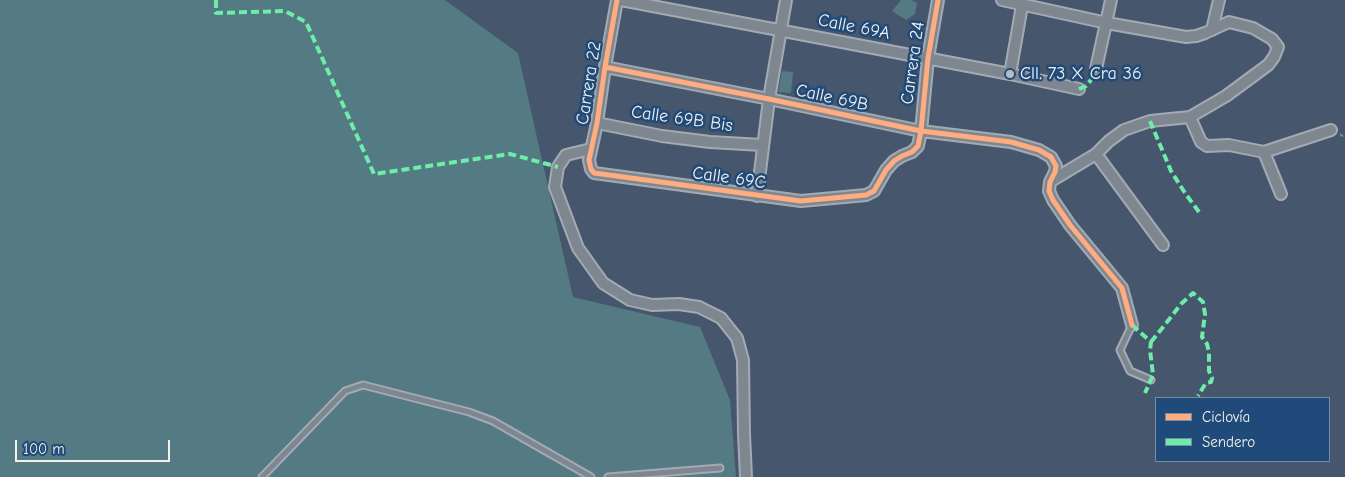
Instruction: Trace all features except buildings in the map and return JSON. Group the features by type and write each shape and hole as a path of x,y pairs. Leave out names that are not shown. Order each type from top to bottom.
{"street":[{"name":"Carrera 22","path":"591,169 589,160 597,123 617,0"},
{"name":"Calle 69A","path":"622,0 643,2 1079,89"},
{"path":"756,196 769,98 786,0"},
{"name":"Carrera 24","path":"866,195 874,191 886,170 894,162 912,152 918,146 928,58 938,0"},
{"path":"1002,0 1023,2 1106,24 1186,36 1196,36 1229,22 1253,28 1272,39 1276,52 1261,71 1226,96 1190,117 1150,121 1124,130 1096,154 1050,182 1049,191 1053,200 1070,226 1122,288 1132,325"},
{"path":"1096,69 1111,0"},
{"path":"1212,30 1219,0"},
{"path":"1010,74 1023,2"},
{"name":"Calle 69B","path":"605,67 769,98 921,131 1011,142 1039,150 1052,157 1056,166 1050,182"},
{"path":"1190,117 1202,142 1207,146 1229,145 1264,152 1331,130"},
{"name":"Calle 69B Bis","path":"597,123 662,136 710,142 762,145"},
{"path":"591,149 566,155 558,167 555,187 578,248 603,283 630,300 652,305 679,304 699,307 721,318 737,338 743,360 746,477"},
{"path":"1264,152 1281,194"},
{"path":"1096,154 1163,245"},
{"name":"Calle 69C","path":"591,169 594,173 800,201 866,195"}],"lane":[{"path":"1132,325 1120,350 1130,371 1151,380"},
{"path":"262,477 345,391 363,384 469,412 493,421 591,477"},
{"path":"608,477 720,468"}],"green space":[{"path":"0,0 445,0 518,53 573,297 700,327 730,400 736,477 0,477"},
{"path":"901,0 911,0 917,3 915,14 906,20 892,11"},
{"path":"782,71 793,72 791,93 778,92"}],"marked path":[{"path":"216,0 216,13 285,11 306,22 374,174 510,154 558,167"},
{"path":"1079,89 1086,86 1096,69"},
{"path":"1150,121 1171,171 1199,212"},
{"path":"1151,342 1181,304 1193,293 1203,302 1205,314 1202,337 1207,344 1209,352 1209,371 1212,378 1211,382 1206,383 1198,396"},
{"path":"1132,325 1151,342 1153,375 1145,393"}],"cycle path":[{"path":"617,0 597,123 589,160 594,173 801,201 866,195 874,191 886,170 894,161 912,152 918,146 928,58 938,0"},
{"path":"605,67 921,131 1011,142 1039,150 1051,157 1056,166 1049,191 1053,200 1070,225 1122,288 1132,325"}],"place":[{"name":"Cll. 73 X Cra 36","path":"1010,74"}]}
